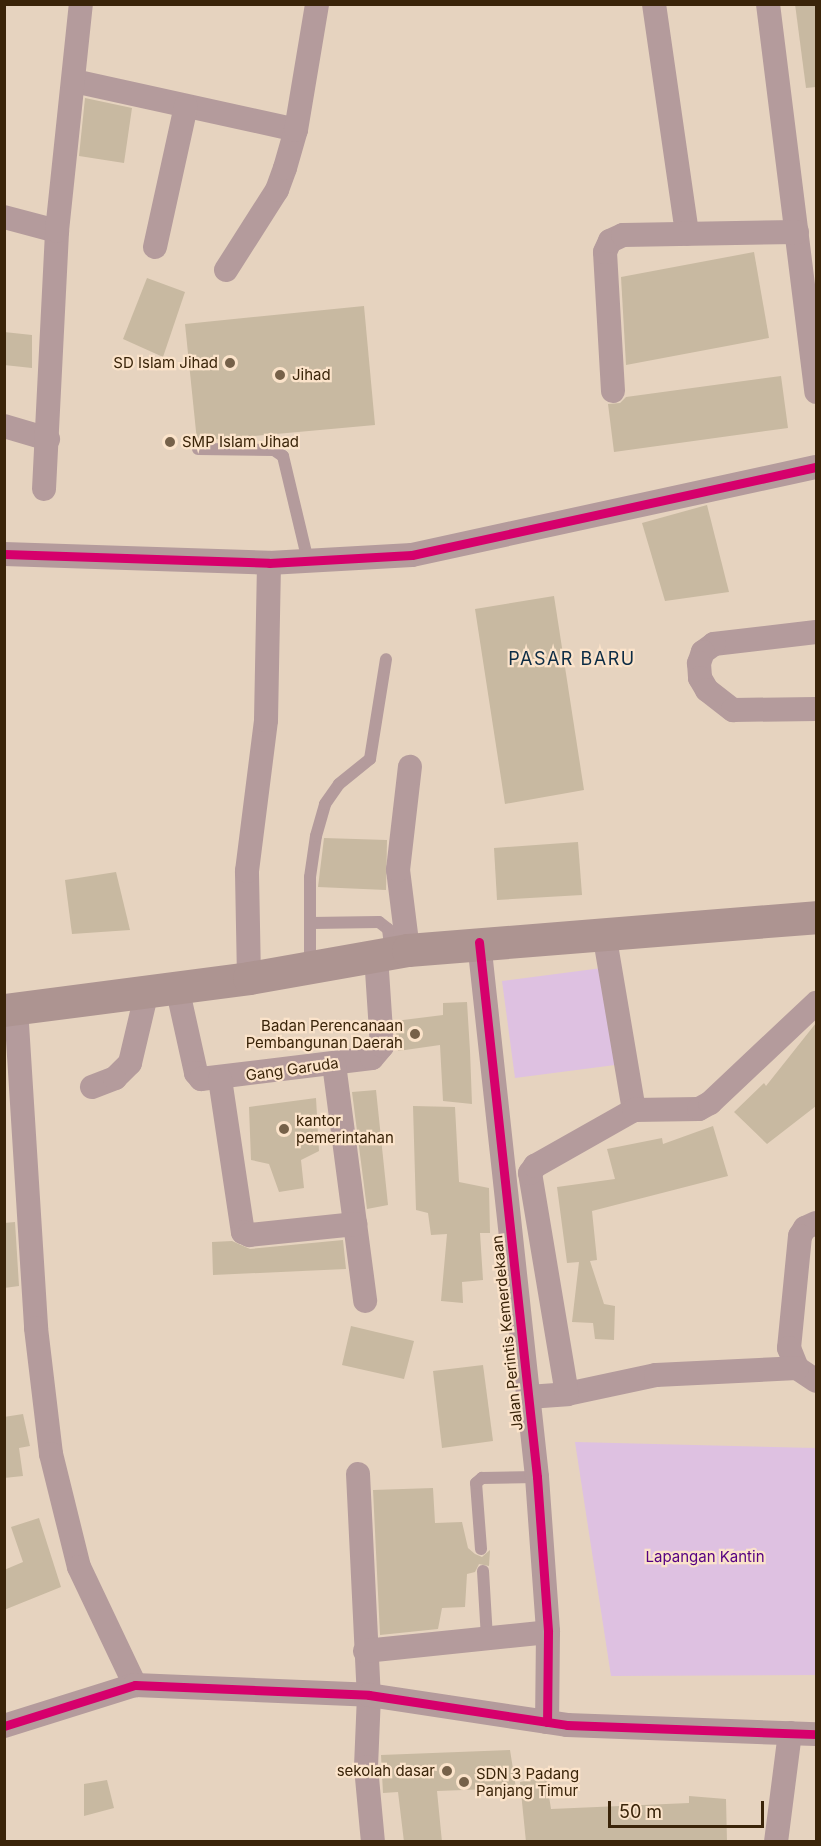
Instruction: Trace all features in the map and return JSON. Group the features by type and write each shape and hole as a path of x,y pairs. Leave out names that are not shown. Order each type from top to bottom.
{"highway":[{"path":"10,1009 249,978 392,953 479,942 816,917"}],"street":[{"path":"44,489 57,231 81,4"},
{"path":"226,270 277,190 296,130 317,4"},
{"path":"654,4 687,234"},
{"path":"768,4 816,392"},
{"path":"74,81 296,130"},
{"path":"155,247 186,106"},
{"path":"4,217 57,231"},
{"path":"614,391 605,252 610,241 623,235 797,231"},
{"path":"4,426 48,439"},
{"path":"4,554 269,563 412,555 816,467"},
{"path":"249,978 247,871 266,720 269,563"},
{"path":"816,632 714,644 703,652 699,663 700,678 707,690 733,710 816,710"},
{"path":"392,953 398,870 410,767"},
{"path":"604,933 634,1110"},
{"name":"Jalan Perintis Kemerdekaan","path":"479,942 537,1477 548,1632 548,1722"},
{"name":"Gang Garuda","path":"162,989 196,1073 201,1079 220,1079 334,1064 372,1058 379,1053 392,953"},
{"path":"92,1087 115,1078 130,1063 162,989"},
{"path":"567,1394 530,1173 535,1166 634,1110 699,1108 710,1103 816,1003"},
{"path":"10,1009 36,1328 51,1454 80,1567 135,1685"},
{"path":"334,1064 365,1301"},
{"path":"220,1079 243,1232 249,1234 355,1224"},
{"path":"807,1375 789,1348 800,1236 805,1228 816,1223"},
{"path":"528,1397 567,1394 656,1375 807,1375"},
{"path":"358,1474 365,1651 369,1695 366,1767 373,1842"},
{"path":"365,1651 548,1632"},
{"path":"4,1726 135,1685 369,1695 548,1722 816,1734"},
{"path":"776,1842 790,1733"}],"lane":[{"path":"198,449 274,450 283,456 308,561"},
{"path":"310,967 310,877 325,804 339,784 370,759 386,659"},
{"path":"311,923 379,922 388,929 392,953"},
{"path":"482,1549 476,1483 482,1478 537,1477"},
{"path":"483,1571 487,1639"}],"green space":[{"path":"602,968 615,1065 515,1078 502,981"},
{"name":"Lapangan Kantin","path":"575,1442 816,1448 816,1675 611,1676"}],"building":[{"path":"795,4 816,4 816,87 806,88"},
{"path":"85,98 132,108 124,163 79,156"},
{"path":"754,252 769,338 626,365 621,277"},
{"path":"147,278 185,292 163,357 123,339"},
{"name":"Jihad","path":"364,306 375,425 197,441 185,324"},
{"path":"4,332 32,335 32,368 4,365"},
{"path":"781,376 788,428 614,452 608,404 620,403 626,397"},
{"path":"707,505 729,592 665,601 642,523"},
{"path":"554,596 584,790 505,804 475,609"},
{"path":"324,838 387,840 386,890 318,887"},
{"path":"578,842 582,895 497,900 494,848"},
{"path":"116,872 130,930 72,934 65,880"},
{"path":"467,1002 472,1104 443,1101 440,1045 398,1051 395,1021 443,1015 443,1003"},
{"path":"816,1023 816,1106 767,1144 734,1112 764,1083 766,1086"},
{"path":"376,1090 388,1205 367,1209 352,1092"},
{"name":"kantor pemerintahan","path":"316,1098 319,1151 301,1160 304,1188 279,1192 269,1164 251,1160 249,1107"},
{"path":"413,1106 455,1107 459,1182 489,1188 490,1233 480,1233 483,1280 462,1282 463,1303 441,1301 447,1234 431,1235 428,1213 416,1210"},
{"path":"713,1126 728,1176 592,1211 597,1260 590,1261 604,1304 615,1306 614,1340 595,1339 593,1323 572,1322 579,1262 567,1263 557,1187 615,1179 607,1149 662,1138 663,1144"},
{"path":"15,1222 19,1286 4,1288 4,1223"},
{"path":"343,1240 346,1269 213,1275 212,1242 232,1241 250,1249"},
{"path":"351,1326 414,1341 404,1379 342,1365"},
{"path":"483,1365 493,1441 442,1448 433,1371"},
{"path":"23,1414 30,1446 19,1448 23,1476 4,1478 4,1417"},
{"path":"433,1488 435,1523 462,1522 468,1548 482,1557 490,1550 489,1566 479,1564 475,1572 467,1574 465,1607 442,1608 438,1629 380,1635 373,1490"},
{"path":"39,1518 61,1587 4,1610 4,1570 23,1562 11,1527"},
{"name":"sekolah dasar","path":"510,1750 516,1788 437,1791 442,1842 404,1842 398,1792 383,1793 381,1755"},
{"path":"546,1777 551,1809 689,1803 689,1796 726,1799 727,1842 526,1842 520,1782"},
{"path":"107,1780 114,1808 84,1816 84,1784"}],"cycle path":[{"path":"4,554 269,563 412,555 816,467"},
{"path":"479,942 537,1477 548,1632 547,1722"},
{"path":"4,1726 135,1685 369,1695 567,1725 816,1734"}],"place":[{"name":"SD Islam Jihad","path":"230,363"},
{"name":"Jihad","path":"280,375"},
{"name":"SMP Islam Jihad","path":"170,442"},
{"name":"Badan Perencanaan Pembangunan Daerah","path":"415,1034"},
{"name":"kantor pemerintahan","path":"284,1129"},
{"name":"sekolah dasar","path":"447,1771"},
{"name":"SDN 3 Padang Panjang Timur","path":"464,1782"}],"district":[{"name":"PASAR BARU","path":"572,659"}]}
